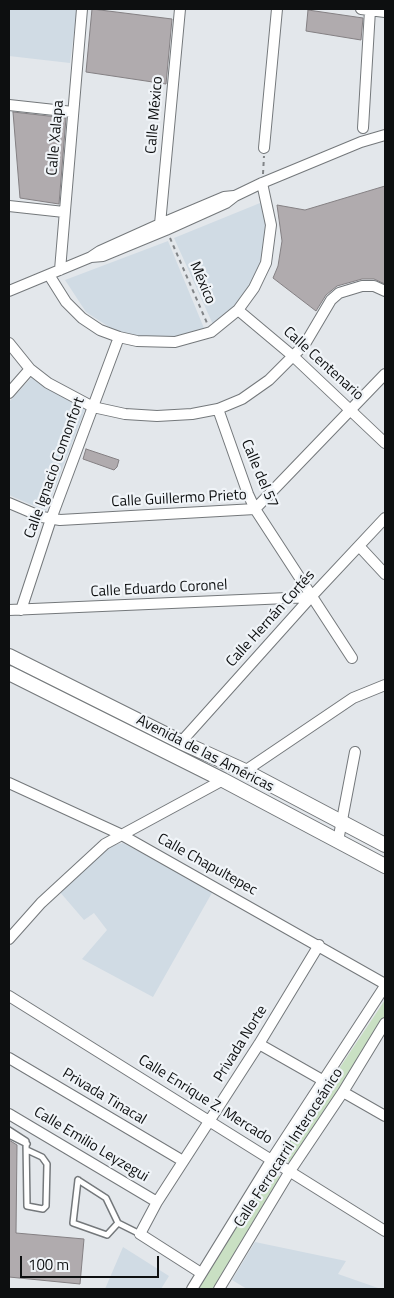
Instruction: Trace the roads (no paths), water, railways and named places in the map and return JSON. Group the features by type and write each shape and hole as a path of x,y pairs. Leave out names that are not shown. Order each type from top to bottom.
{"main road":[{"name":"Avenida de las Américas","path":"9,656 181,742 245,771 385,845"},
{"name":"Avenida de las Américas","path":"9,673 223,780 385,866"},
{"path":"223,780 245,771"}],"street":[{"name":"Calle Xalapa","path":"60,270 82,9"},
{"name":"Calle México","path":"160,224 180,9"},
{"path":"264,148 277,9"},
{"path":"363,128 366,9 385,12"},
{"path":"9,105 73,112"},
{"path":"91,257 103,256 166,230 226,203 235,196 262,184 361,142 385,135"},
{"path":"49,275 66,302 82,318 100,330 119,337 137,341 175,342 211,332 238,310 254,288 266,263 271,226 262,184"},
{"path":"9,291 91,257 100,251 224,197 235,196"},
{"path":"9,206 64,212"},
{"path":"9,343 30,369 72,397 93,407 125,414 157,416 218,410 242,399 270,380 294,357 305,344 331,300 339,293 362,286 374,286 385,291"},
{"name":"Calle Centenario","path":"238,310 294,357 385,443"},
{"name":"Calle Ignacio Comonfort","path":"21,610 51,519 119,337"},
{"path":"9,393 30,369"},
{"name":"Calle Guillermo Prieto","path":"9,503 51,519 255,509 385,374"},
{"name":"Calle del 57","path":"218,410 255,509 352,658"},
{"name":"Calle Hernán Cortés","path":"181,742 311,597 385,518"},
{"path":"359,546 385,574"},
{"name":"Calle Eduardo Coronel","path":"9,610 311,597"},
{"path":"245,771 353,698 385,685"},
{"path":"338,841 356,752"},
{"path":"9,939 40,903 74,871 120,834 223,780"},
{"name":"Calle Chapultepec","path":"9,783 120,834 319,945 385,985"},
{"name":"Privada Norte","path":"140,1234 157,1202 210,1122 319,945"},
{"name":"Calle Ferrocarril Interoceánico","path":"192,1289 272,1159 385,985"},
{"name":"Calle Enrique Z. Mercado","path":"9,996 385,1231"},
{"name":"Calle Ferrocarril Interoceánico","path":"220,1286 290,1171 343,1092 385,1023"},
{"path":"259,1044 324,1081"},
{"name":"Privada Tinacal","path":"9,1058 183,1162"},
{"path":"343,1092 385,1116"},
{"name":"Calle Emilio Leyzegui","path":"9,1114 157,1202"},
{"path":"140,1234 201,1273"},
{"path":"220,1286 232,1289"}],"lane":[{"path":"9,1130 26,1141 27,1147 27,1206 43,1209 46,1206 46,1164 42,1157 27,1147 9,1135"},
{"path":"118,1223 107,1236 73,1223 78,1180 106,1198 118,1223 140,1234"}]}
